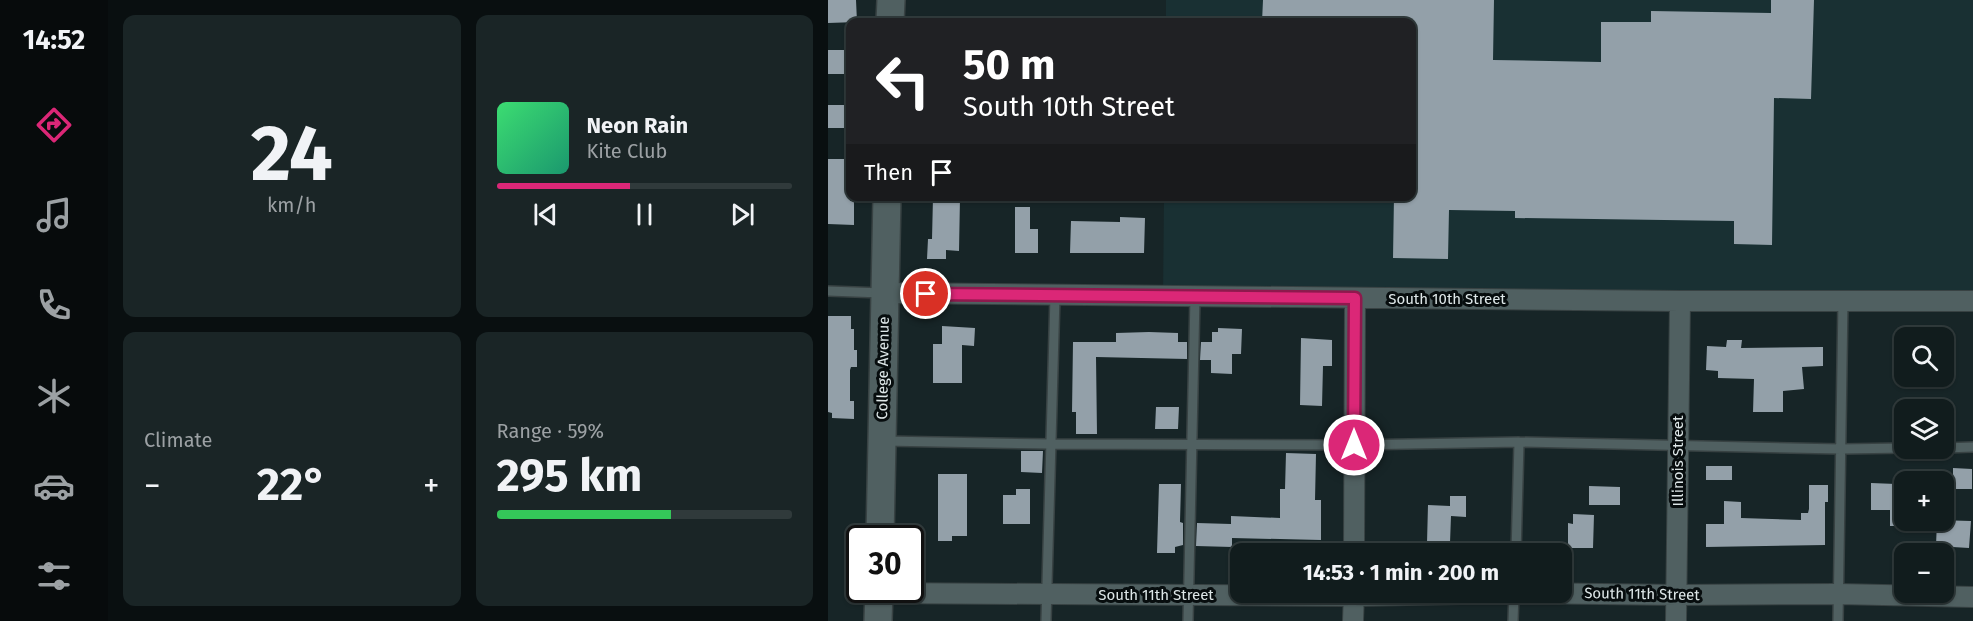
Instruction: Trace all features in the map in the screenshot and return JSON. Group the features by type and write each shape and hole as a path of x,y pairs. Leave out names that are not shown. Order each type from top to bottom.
{"main road":[{"path":"890,18 891,0"},
{"name":"College Avenue","path":"880,525 887,201"},
{"path":"878,621 879,603"}],"street":[{"name":"South 10th Street","path":"885,293 1680,301 1973,301"},
{"path":"1354,543 1355,298"},
{"name":"Illinois Street","path":"1676,621 1680,301"},
{"name":"South 11th Street","path":"924,592 1230,595"},
{"name":"South 11th Street","path":"1572,594 1838,594 1973,597"},
{"path":"1353,621 1354,603"}],"lane":[{"path":"828,291 885,293"},
{"path":"1046,621 1055,296"},
{"path":"1188,621 1195,297"},
{"path":"1838,621 1843,300"},
{"path":"882,441 1192,445 1519,442 1894,448"},
{"path":"1516,543 1519,442"},
{"path":"1954,448 1973,447"},
{"path":"1513,621 1514,603"}],"shaded area":[{"path":"1166,0 1973,0 1973,301 1163,297 1164,201 1416,201 1416,18 1166,18"}],"building":[{"path":"828,0 856,0 857,18 846,18 846,22 828,23"},
{"path":"1263,0 1494,0 1493,60 1601,62 1601,22 1651,22 1651,11 1771,13 1771,0 1814,0 1811,99 1774,98 1772,245 1734,244 1734,221 1515,218 1515,211 1449,210 1448,259 1393,258 1394,201 1416,201 1416,18 1262,18"},
{"path":"828,50 846,50 846,74 828,74"},
{"path":"828,105 846,105 846,128 828,128"},
{"path":"828,159 846,159 846,201 854,201 854,225 828,224"},
{"path":"933,201 960,201 959,251 946,250 946,259 927,259 928,239 932,239"},
{"path":"1015,207 1030,207 1030,229 1038,229 1038,253 1015,253"},
{"path":"1120,217 1145,218 1144,253 1070,253 1071,221 1120,222"},
{"path":"828,316 851,316 851,329 854,329 854,350 857,350 857,367 851,367 850,370 850,401 854,401 854,419 832,418 832,413 828,412"},
{"path":"942,326 975,328 974,346 962,345 962,383 933,383 933,344 942,344"},
{"path":"1218,328 1242,329 1241,354 1232,354 1232,374 1211,373 1211,360 1200,360 1201,342 1212,342 1212,332 1218,332"},
{"path":"1116,333 1178,333 1178,342 1187,342 1187,359 1096,357 1097,434 1076,434 1076,412 1072,412 1073,342 1116,342"},
{"path":"1301,338 1332,340 1332,366 1323,366 1322,406 1300,405"},
{"path":"1727,340 1742,340 1741,348 1823,347 1823,366 1802,367 1804,389 1783,391 1783,412 1753,412 1754,379 1718,378 1718,371 1706,370 1707,346 1726,347"},
{"path":"1156,407 1179,407 1178,429 1155,429"},
{"path":"1021,451 1043,451 1042,473 1021,472"},
{"path":"1286,453 1316,454 1315,500 1321,500 1321,540 1232,538 1230,547 1196,546 1197,523 1231,524 1231,516 1280,518 1280,489 1285,489"},
{"path":"1706,466 1732,466 1732,480 1706,480"},
{"path":"1953,468 1972,469 1972,489 1954,489"},
{"path":"938,474 967,474 967,536 952,536 952,541 938,541"},
{"path":"1871,483 1894,484 1894,526 1890,526 1890,510 1871,510"},
{"path":"1159,484 1181,484 1180,522 1183,523 1183,545 1175,547 1175,553 1157,553"},
{"path":"1809,485 1828,485 1828,502 1825,502 1825,545 1706,547 1706,524 1724,524 1724,501 1741,502 1741,518 1801,520 1801,513 1808,513 1809,509"},
{"path":"1589,486 1620,487 1620,505 1589,505"},
{"path":"1016,489 1030,489 1030,524 1003,524 1003,495 1016,495"},
{"path":"1450,496 1466,496 1466,517 1451,516 1450,543 1427,543 1428,505 1450,506"},
{"path":"1573,514 1594,515 1593,548 1572,548 1572,543 1568,543 1568,523 1573,524"},
{"path":"1954,520 1971,521 1969,548 1954,547 1954,543 1936,543 1937,531 1954,531"}],"route":[{"path":"926,294 1355,298 1354,445"}]}
